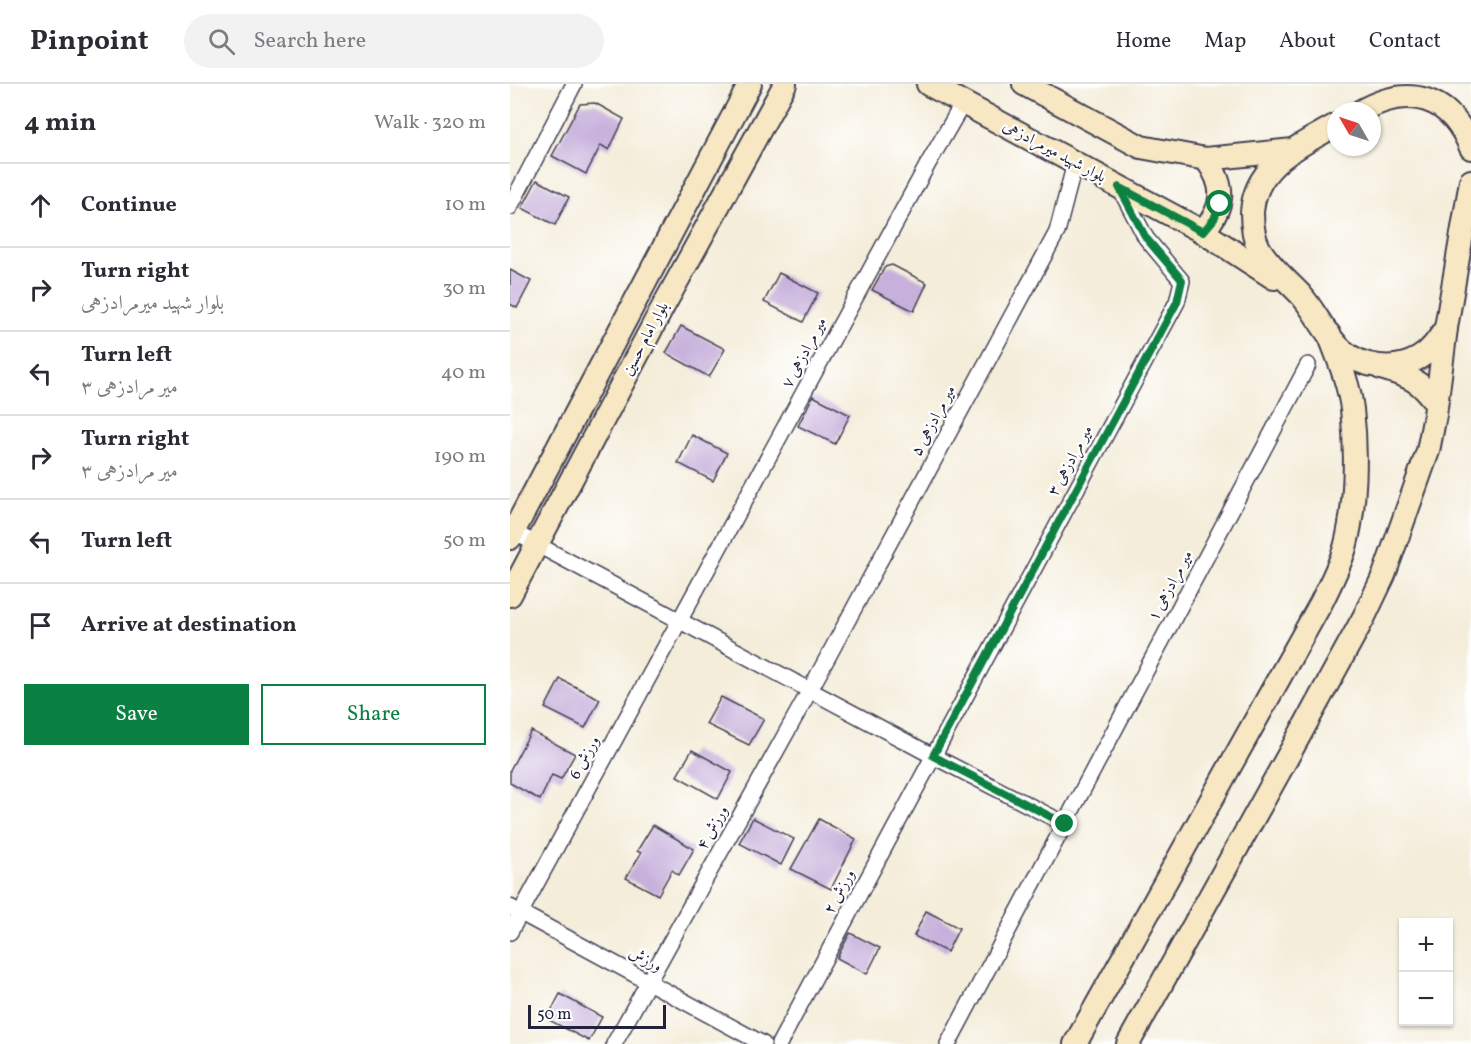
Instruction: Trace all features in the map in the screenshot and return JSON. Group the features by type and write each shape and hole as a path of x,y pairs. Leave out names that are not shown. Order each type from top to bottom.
{"main road":[{"name":"بلوار امام حسین","path":"511,533 750,84"},
{"name":"بلوار امام حسین","path":"510,595 664,305 785,84"},
{"name":"بلوار شهید میرمرادزهی","path":"928,84 1203,232 1302,297"},
{"path":"1024,84 1141,147 1206,159 1294,149"},
{"path":"1380,102 1388,98 1410,96 1431,101 1450,112 1464,129 1471,148"},
{"path":"1327,130 1275,162 1261,180 1253,201 1252,223 1258,245 1270,264 1302,297 1342,350 1359,361 1416,380 1429,392 1436,404"},
{"path":"1203,232 1214,219 1220,204 1221,188 1216,172 1206,159"},
{"path":"1128,1044 1364,617 1384,575 1428,451 1471,181"},
{"path":"1377,366 1399,366 1418,358 1434,345 1446,328"},
{"path":"1075,1044 1321,603 1336,572 1350,525 1354,473 1352,408 1329,334"}],"street":[{"path":"510,207 574,84"},
{"name":"میر مرادزهی ۷","path":"680,621 963,103"},
{"name":"میر مرادزهی ۵","path":"810,690 1057,232 1075,163"},
{"name":"میر مرادزهی ۳","path":"933,756 1177,302 1182,280 1146,238 1119,187"},
{"name":"میر مرادزهی ۱","path":"948,1044 1308,365"},
{"path":"511,533 537,544 1065,824"},
{"name":"ورزش 6","path":"510,932 515,910 680,621"},
{"name":"ورزش ۴","path":"614,1044 810,690"},
{"name":"ورزش ۲","path":"779,1044 933,756"},
{"name":"ورزش","path":"515,910 763,1044"}],"building":[{"path":"595,103 624,119 609,150 601,145 586,174 552,156 580,104"},
{"path":"537,180 569,197 555,225 522,208"},
{"path":"892,265 927,283 914,311 872,290 885,267"},
{"path":"510,270 531,281 517,308 510,304"},
{"path":"779,273 818,293 803,322 764,302"},
{"path":"681,326 725,349 709,377 666,353"},
{"path":"813,396 850,415 835,444 798,426"},
{"path":"692,435 727,453 713,481 678,463"},
{"path":"560,679 600,699 585,728 545,708"},
{"path":"721,697 764,719 749,745 706,724"},
{"path":"531,731 575,754 561,779 552,775 540,800 510,783 510,770"},
{"path":"692,750 732,772 718,799 677,776"},
{"path":"753,818 794,839 781,865 739,843"},
{"path":"819,819 856,839 831,889 791,869"},
{"path":"653,825 694,849 679,875 672,870 658,895 626,878 641,853 637,851"},
{"path":"926,911 959,928 947,952 914,936"},
{"path":"850,933 880,948 867,974 837,958"},
{"path":"560,994 602,1017 589,1041 547,1019"}],"route":[{"path":"1065,824 933,756 1177,302 1182,280 1146,238 1119,187 1203,232 1214,219 1220,204"}]}
